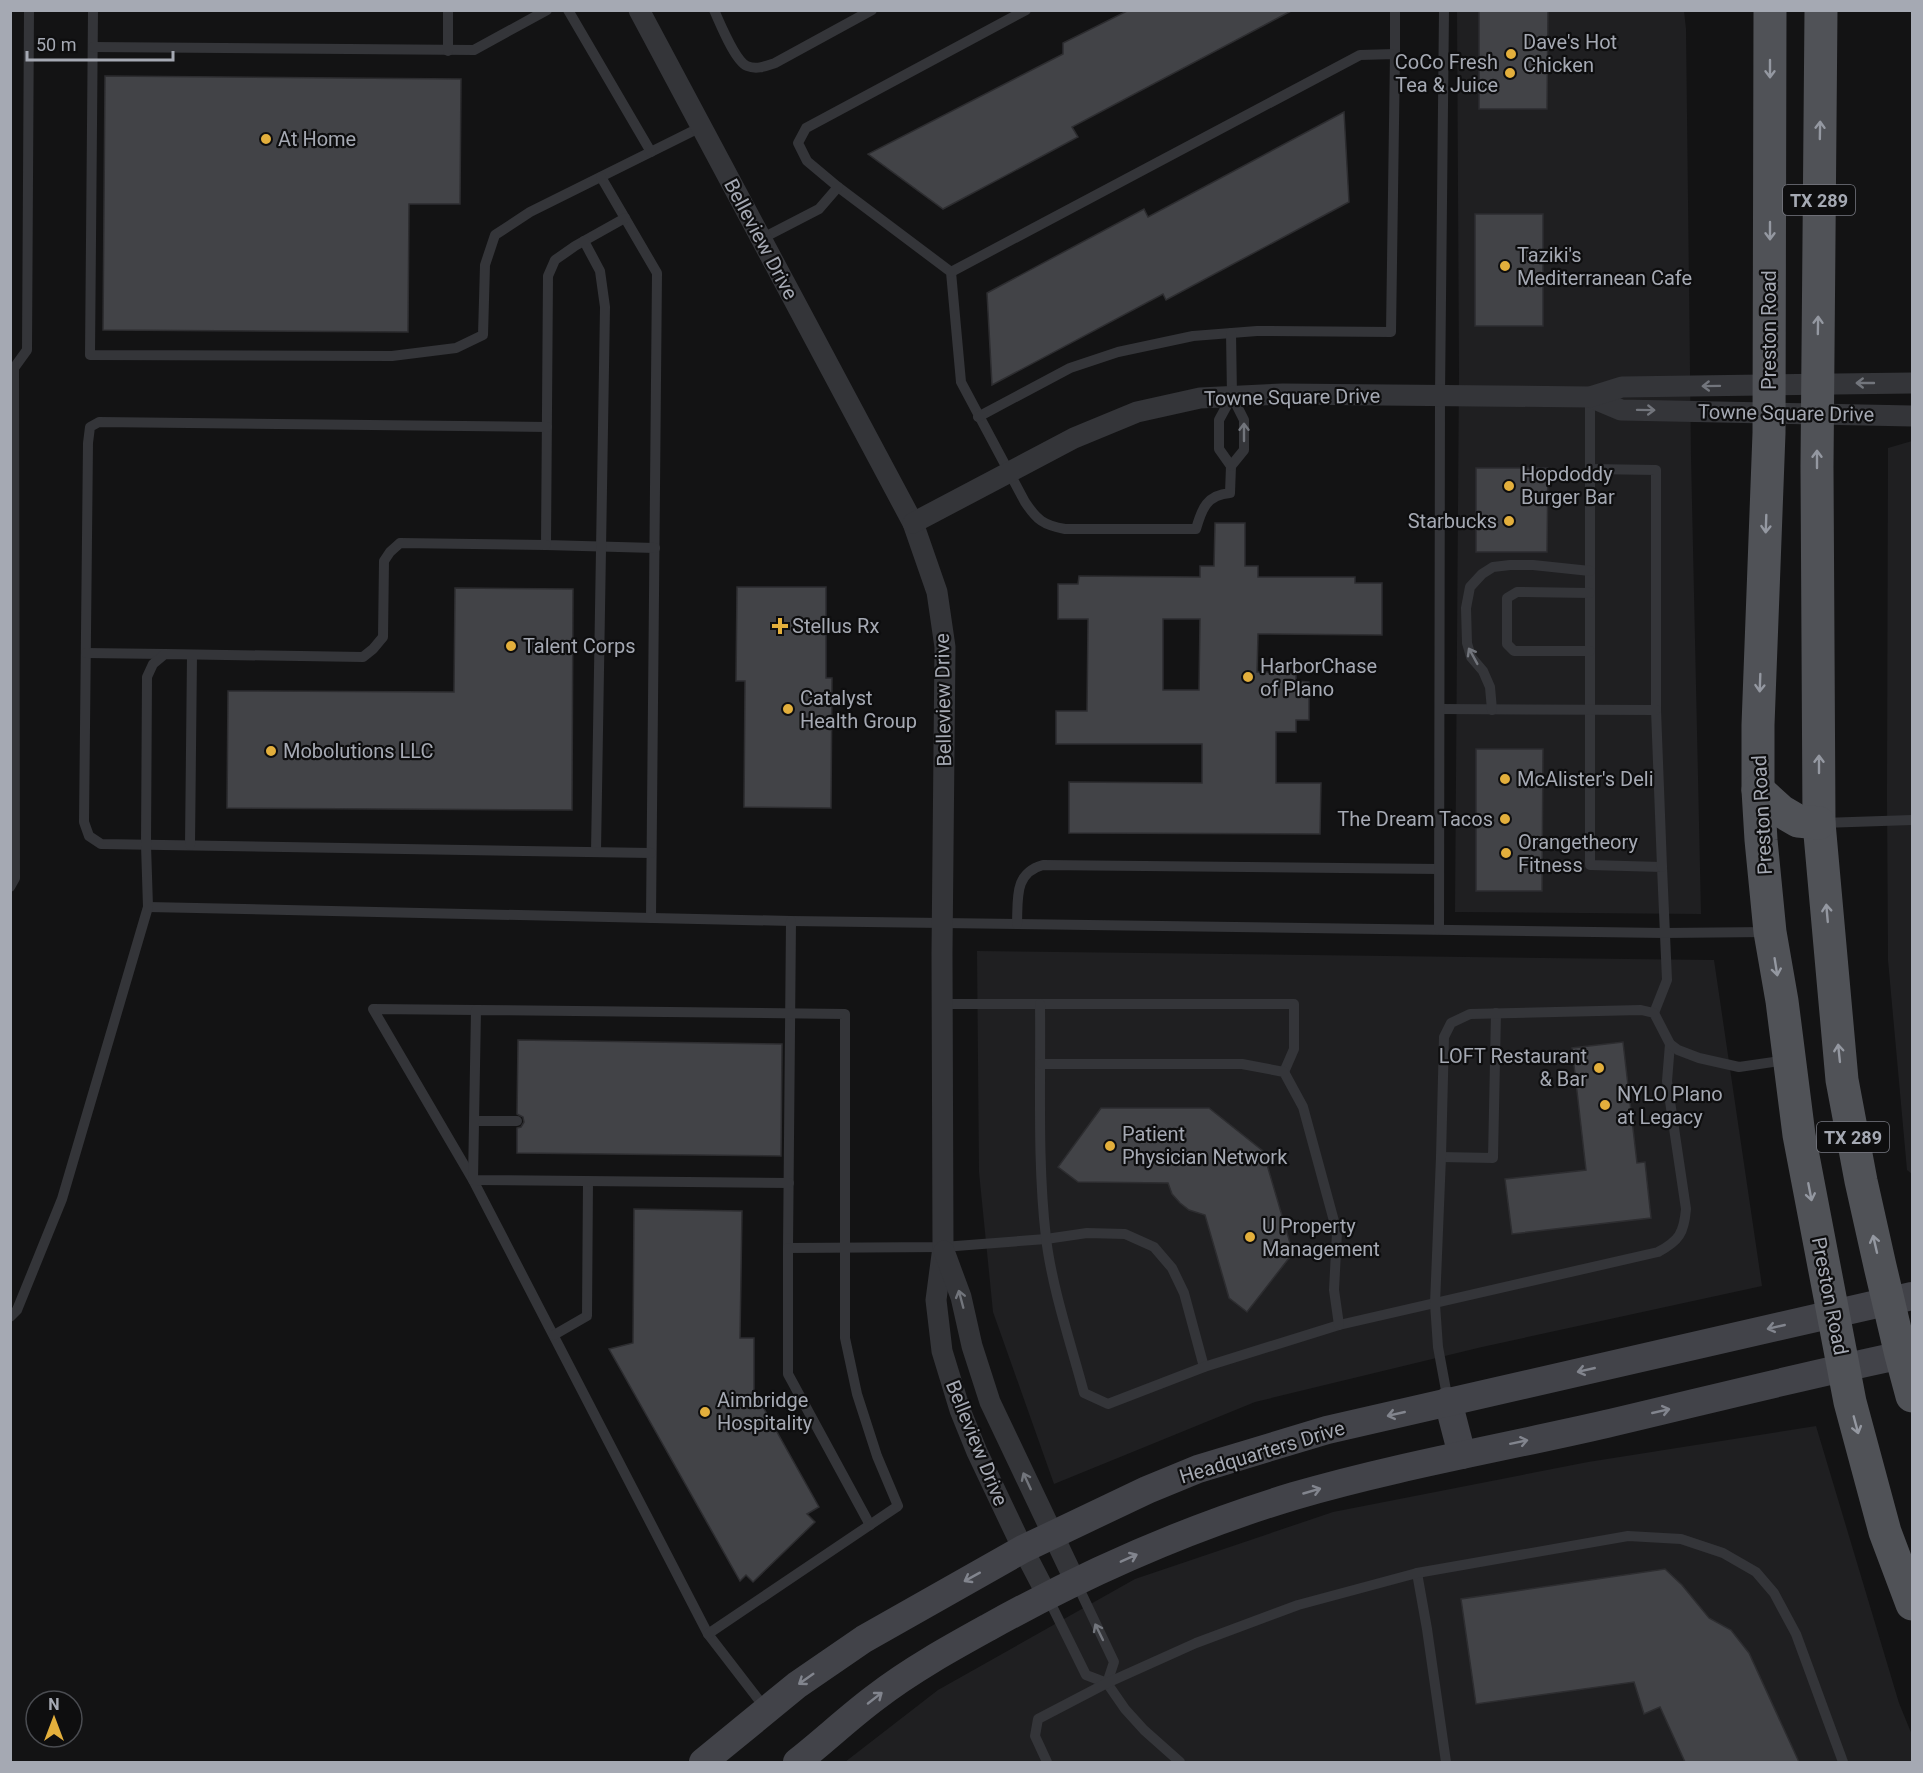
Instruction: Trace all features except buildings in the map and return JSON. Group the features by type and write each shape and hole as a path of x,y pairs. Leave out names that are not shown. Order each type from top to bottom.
{"main road":[{"name":"Preston Road","path":"1770,10 1769,399 1758,725 1758,790 1770,932 1782,1001 1799,1135 1850,1402 1885,1532 1912,1604"},
{"name":"TX 289","path":"1821,10 1817,399 1819,823 1842,1080 1861,1180 1900,1298 1912,1396"},
{"path":"1758,790 1781,811 1798,821 1819,823"},
{"name":"Headquarters Drive","path":"703,1762 797,1685 864,1638 1052,1534 1198,1469 1327,1430 1900,1298"},
{"path":"797,1762 878,1695 940,1655 1075,1581 1159,1544 1218,1522 1292,1497 1388,1471 1907,1354"},
{"path":"1448,1401 1461,1455"}],"street":[{"name":"Belleview Drive","path":"639,10 913,523 937,592 945,647 942,923 943,1247 936,1299 942,1351 960,1410 1023,1549 1047,1595"},
{"name":"Towne Square Drive","path":"1590,397 1621,410 1769,399 1817,399 1912,383"},
{"name":"Towne Square Drive","path":"913,523 1074,438 1137,412 1200,398 1283,394 1590,397 1622,387 1710,387 1769,399 1817,399 1912,416"},
{"name":"Belleview Drive","path":"943,1247 961,1297 972,1346 990,1402 1075,1581"}],"lane":[{"path":"10,887 15,878 12,368 27,350 29,10"},
{"path":"93,10 90,355 392,356 456,348 483,335 485,265 495,235 530,212 701,127"},
{"path":"448,10 448,51"},
{"path":"93,47 474,50 547,10"},
{"path":"568,10 651,152"},
{"path":"714,10 739,60 747,66 760,68 775,63 872,10"},
{"path":"1026,10 806,128 798,143 807,161 951,272 961,382 1035,518 1051,527 1065,529 1196,529 1202,508 1218,494 1230,493 1231,466 1220,449 1219,420 1232,396"},
{"path":"978,417 1080,364 1119,352 1193,336 1257,332 1391,332 1395,10"},
{"path":"1439,929 1440,395 1444,10"},
{"path":"951,272 1360,54 1395,54"},
{"path":"601,177 657,273 651,918"},
{"path":"761,239 819,209 838,187"},
{"path":"546,545 548,276 555,260 625,218"},
{"path":"584,241 600,271 605,307 597,852"},
{"path":"1231,333 1232,396 1244,420 1244,450 1231,466"},
{"path":"1590,397 1590,865 1662,867"},
{"path":"547,427 99,422 90,427 87,443 84,822 89,836 100,844 651,854"},
{"path":"1590,469 1656,470 1656,710 1667,980 1654,1013 1670,1044 1678,1050 1699,1058 1739,1067 1789,1060"},
{"path":"86,653 363,657 383,637 384,561 400,543 655,548"},
{"path":"1492,710 1490,687 1483,671 1471,657 1467,643 1466,608 1470,587 1482,574 1493,567 1533,565 1590,571"},
{"path":"1590,593 1517,592 1507,598 1507,644 1514,651 1590,651"},
{"path":"10,1317 17,1310 62,1198 148,908 147,676 153,664 165,654"},
{"path":"190,845 192,655"},
{"path":"1440,709 1656,710"},
{"path":"1819,823 1912,820"},
{"path":"1017,924 1018,890 1024,875 1035,867 1043,865 1439,869"},
{"path":"148,908 791,921 1664,933 1770,932"},
{"path":"791,921 788,1374 870,1525"},
{"path":"942,1004 1294,1004 1294,1049 1284,1072"},
{"path":"1040,1004 1042,1167 1046,1239 1059,1301 1084,1394 1108,1404 1204,1367 1339,1325 1658,1252 1674,1244 1684,1227 1686,1209 1667,1081 1670,1044"},
{"path":"708,1634 898,1506 877,1456 857,1394 845,1338 845,1014 373,1009 473,1180 708,1634 767,1710"},
{"path":"473,1180 476,1010"},
{"path":"1448,1401 1438,1347 1435,1304 1444,1037 1451,1023 1470,1014 1641,1010 1654,1013"},
{"path":"1441,1157 1493,1158 1496,1013"},
{"path":"1041,1064 1242,1064 1284,1072"},
{"path":"1284,1072 1303,1107 1337,1232 1334,1290 1339,1325"},
{"path":"475,1121 517,1121"},
{"path":"473,1180 789,1183"},
{"path":"554,1335 587,1316 588,1181"},
{"path":"788,1248 943,1247 1046,1239 1087,1233 1125,1234 1154,1247 1172,1268 1184,1293 1204,1367"},
{"path":"1047,1762 1035,1736 1038,1719 1107,1683 1196,1643 1298,1605 1417,1573 1628,1536 1681,1539 1723,1553 1755,1572 1774,1593 1796,1634 1843,1762"},
{"path":"1417,1573 1446,1762"},
{"path":"1075,1581 1114,1662 1107,1683"},
{"path":"1047,1595 1086,1675 1107,1683 1125,1709 1144,1730 1180,1762"}],"shaded area":[{"path":"1457,11 1684,11 1701,914 1455,912 1459,371"},
{"path":"1912,441 1912,1174 1907,1170 1888,960 1887,797 1888,448"},
{"path":"977,951 1714,960 1762,1286 1482,1347 1255,1402 1054,1484 993,1312 979,1172"},
{"path":"1816,1426 1899,1703 1912,1735 1912,1762 845,1762 938,1690 1135,1579 1333,1512 1588,1462"}],"place":[{"name":"Dave's Hot Chicken","path":"1511,54"},
{"name":"CoCo Fresh Tea & Juice","path":"1510,73"},
{"name":"At Home","path":"266,139"},
{"name":"Taziki's Mediterranean Cafe","path":"1505,266"},
{"name":"Hopdoddy Burger Bar","path":"1509,486"},
{"name":"Starbucks","path":"1509,521"},
{"name":"Stellus Rx","path":"780,626"},
{"name":"Talent Corps","path":"511,646"},
{"name":"HarborChase of Plano","path":"1248,677"},
{"name":"Catalyst Health Group","path":"788,709"},
{"name":"Mobolutions LLC","path":"271,751"},
{"name":"McAlister's Deli","path":"1505,779"},
{"name":"The Dream Tacos","path":"1505,819"},
{"name":"Orangetheory Fitness","path":"1506,853"},
{"name":"LOFT Restaurant & Bar","path":"1599,1068"},
{"name":"NYLO Plano at Legacy","path":"1605,1105"},
{"name":"Patient Physician Network","path":"1110,1146"},
{"name":"U Property Management","path":"1250,1237"},
{"name":"Aimbridge Hospitality","path":"705,1412"}]}
